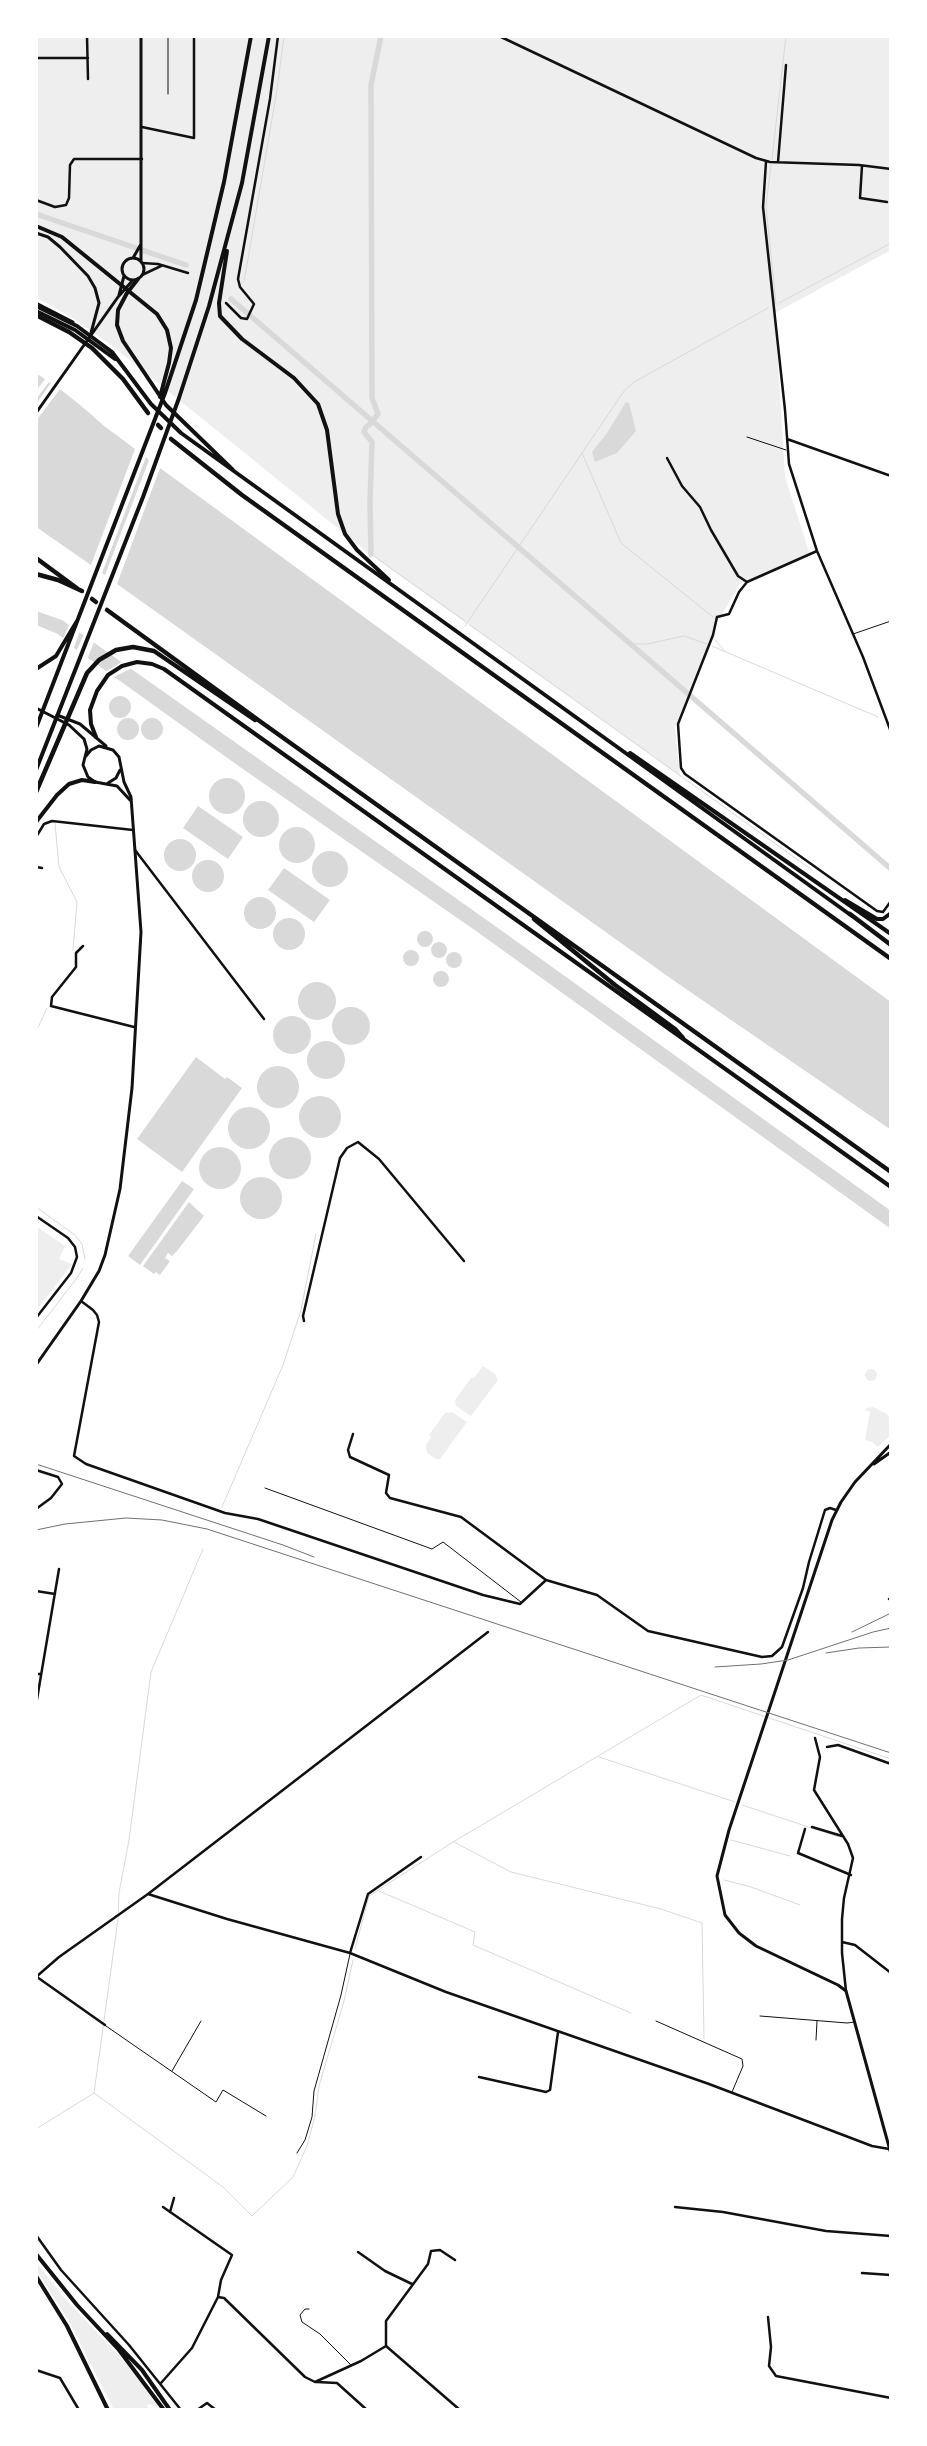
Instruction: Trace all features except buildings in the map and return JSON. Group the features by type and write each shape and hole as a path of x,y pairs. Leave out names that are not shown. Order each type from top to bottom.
{"highway":[{"path":"37,726 66,655 168,384 200,281 224,182 251,36"},
{"path":"36,770 79,664 179,398 210,306 242,183 269,36"},
{"path":"36,226 51,230 62,237 157,314 167,330 170,348 169,363 160,402"},
{"path":"226,244 226,260 219,303 220,316 242,339 294,378 318,404 327,430 338,514 345,534 357,550 392,583"},
{"path":"135,280 118,310 117,325 123,341 166,405 236,474"},
{"path":"36,305 77,326 82,335 95,344 148,413"},
{"path":"36,313 82,335 117,360 163,418 180,433 392,583 891,944"},
{"path":"171,439 242,495 891,960"},
{"path":"36,559 53,569 80,590 50,577 36,574"},
{"path":"107,610 260,722 891,1172"},
{"path":"36,668 49,662 60,650 78,619"},
{"path":"36,792 84,680 93,665 116,650 138,647 160,654 246,716 260,722"},
{"path":"96,737 90,724 90,710 97,691 108,675 122,666 131,663 152,664 177,676 891,1187"},
{"path":"594,730 654,768 891,934"},
{"path":"36,822 57,795 70,784 82,780 95,782"},
{"path":"786,861 872,917 883,919 891,913"},
{"path":"530,915 615,985 675,1029 683,1038"},
{"path":"36,2254 77,2305 119,2350 164,2410"},
{"path":"36,2276 67,2326 108,2410"},
{"path":"77,2305 129,2355 170,2410"}],"street":[{"path":"87,36 88,79"},
{"path":"141,36 141,263 144,269 142,275"},
{"path":"142,127 194,138 194,36"},
{"path":"226,304 241,318 246,319 252,312 254,304 240,287 238,279 270,99 278,36"},
{"path":"499,36 766,162 891,169"},
{"path":"36,58 88,58"},
{"path":"778,162 786,65"},
{"path":"36,200 55,207 66,205 69,198 69,168 74,160 142,158"},
{"path":"766,162 763,207 788,464 817,551 863,657 891,732"},
{"path":"862,166 858,198 887,202"},
{"path":"36,233 48,237 60,247 88,276 95,288 99,303 90,339"},
{"path":"118,297 124,276 122,266 138,252 141,243"},
{"path":"133,258 141,263 188,273"},
{"path":"36,413 118,297 142,275 162,266"},
{"path":"124,276 135,280"},
{"path":"787,439 891,476"},
{"path":"667,458 682,486 700,507 738,576 747,582"},
{"path":"817,551 747,582 739,592 729,614 716,618 713,635 678,728 681,768 684,774 876,911 882,912 891,901"},
{"path":"36,708 75,721 119,757 131,802 141,932 129,1124 116,1214 110,1241 99,1271 81,1302 36,1365"},
{"path":"49,713 81,735 87,745 83,765 85,774 95,782 120,787 131,802"},
{"path":"86,756 95,748 109,747"},
{"path":"105,784 116,778 121,767"},
{"path":"36,837 44,824 52,820 133,830"},
{"path":"134,849 264,1019"},
{"path":"36,867 42,868"},
{"path":"83,946 76,953 76,967 52,997 51,1006 134,1027"},
{"path":"304,1321 303,1316 340,1158 347,1148 358,1142 379,1159 464,1261"},
{"path":"36,1216 68,1238 75,1247 77,1257 71,1273 36,1318"},
{"path":"81,1302 93,1310 99,1322 74,1456 77,1459 86,1464 224,1513 258,1519 433,1577 457,1588 520,1604 546,1580"},
{"path":"353,1434 348,1450 350,1456 389,1475 386,1492 390,1498 461,1517 546,1580 597,1596 648,1631 762,1656 772,1656 780,1651 803,1588 811,1554 825,1510 830,1508 836,1510"},
{"path":"846,1990 838,1984 756,1946 739,1933 724,1914 717,1876 733,1818 828,1529 836,1510 865,1471 891,1444"},
{"path":"865,1471 891,1452"},
{"path":"36,1470 58,1477 62,1484 55,1494 36,1510"},
{"path":"36,1705 59,1569"},
{"path":"36,1591 55,1594"},
{"path":"105,2025 37,1977 59,1957 148,1894 488,1632"},
{"path":"36,1674 41,1674"},
{"path":"815,1738 820,1757 814,1790 853,1854 851,1875 844,1898 842,1942 846,1990 890,2152"},
{"path":"827,1747 838,1745 891,1764"},
{"path":"812,1827 843,1837"},
{"path":"805,1828 798,1853 851,1875"},
{"path":"350,1953 368,1894 421,1857"},
{"path":"148,1894 227,1919 350,1953 446,1992 731,2092 890,2152"},
{"path":"842,1942 854,1945 891,1973"},
{"path":"479,2077 546,2092 550,2090 558,2032"},
{"path":"170,2212 174,2198"},
{"path":"161,2383 192,2348 218,2297 221,2280 232,2255 163,2207"},
{"path":"675,2207 723,2212 826,2230 891,2236"},
{"path":"36,2235 66,2276 161,2383 180,2410"},
{"path":"455,2260 440,2250 431,2251 428,2264 386,2322 386,2346 460,2410"},
{"path":"358,2252 385,2271 412,2284"},
{"path":"862,2273 891,2276"},
{"path":"218,2297 224,2298 305,2377 316,2382 337,2383 367,2410"},
{"path":"768,2317 771,2341 768,2366 776,2376 891,2398"},
{"path":"316,2382 386,2346"},
{"path":"36,2370 60,2378 79,2410"},
{"path":"197,2410 207,2403 216,2410"}],"lane":[{"path":"168,36 168,94"},
{"path":"748,437 787,451"},
{"path":"852,634 891,621"},
{"path":"264,1488 432,1550 443,1542 522,1603"},
{"path":"297,2152 306,2140 312,2116 314,2091 341,1995 350,1953"},
{"path":"760,2016 855,2022"},
{"path":"171,2072 201,2020"},
{"path":"816,2040 818,2020"},
{"path":"656,2021 742,2059 743,2066 731,2092"},
{"path":"105,2025 216,2102 222,2090 266,2116"},
{"path":"309,2309 305,2309 300,2314 302,2322 320,2334 352,2365"}],"shaded area":[{"path":"36,36 891,36 891,250 775,313 785,477 810,555 740,584 718,621 675,727 680,776 371,555 111,345 74,319 36,297"},
{"path":"36,373 71,396 104,426 891,1002 891,1130 677,983 36,527"},
{"path":"626,402 629,403 636,431 617,453 595,462 592,452 607,433"},
{"path":"36,611 62,620 498,928 891,1211 891,1229 476,931 240,767 74,648 58,634 36,625"},
{"path":"120,696 128,699 131,707 128,715 120,718 112,715 109,707 112,699"},
{"path":"128,718 136,721 139,729 136,737 128,740 120,737 117,729 120,721"},
{"path":"152,718 160,721 163,729 160,737 152,740 144,737 141,729 144,721"},
{"path":"227,778 239,784 245,796 239,808 227,814 215,808 209,796 215,784"},
{"path":"261,801 273,807 279,819 273,831 261,837 249,831 243,819 249,807"},
{"path":"198,806 243,837 228,859 183,828"},
{"path":"297,827 309,833 315,845 309,857 297,863 285,857 279,845 285,833"},
{"path":"180,839 186,840 191,844 195,849 195,861 191,866 186,870 180,871 174,870 169,866 165,861 164,855 165,849 169,844 174,840"},
{"path":"330,851 342,857 348,869 342,881 330,887 318,881 312,869 318,857"},
{"path":"208,860 219,865 224,876 219,887 208,892 197,887 192,876 197,865"},
{"path":"284,868 330,900 314,922 268,890"},
{"path":"260,897 266,898 271,902 275,907 275,919 271,924 266,928 260,929 254,928 249,924 245,919 244,913 245,907 249,902 254,898"},
{"path":"289,918 295,919 300,923 304,928 304,940 300,945 295,949 289,950 283,949 278,945 274,940 273,934 274,928 278,923 283,919"},
{"path":"422,931 428,931 433,936 431,945 422,947 417,942 417,936"},
{"path":"436,942 442,942 447,947 445,956 436,958 431,953 431,947"},
{"path":"408,950 414,950 419,955 417,964 408,966 403,961 403,955"},
{"path":"451,952 457,952 462,957 460,966 451,968 446,963 446,957"},
{"path":"438,971 444,971 449,976 447,985 438,987 433,982 433,976"},
{"path":"317,982 330,988 336,1001 330,1014 317,1020 304,1014 298,1001 304,988"},
{"path":"351,1007 364,1013 370,1026 364,1039 351,1045 338,1039 332,1026 338,1013"},
{"path":"292,1016 305,1022 311,1035 305,1048 292,1054 279,1048 273,1035 279,1022"},
{"path":"326,1041 339,1047 345,1060 339,1073 326,1079 313,1073 307,1060 313,1047"},
{"path":"196,1057 225,1079 227,1077 242,1088 182,1172 137,1139"},
{"path":"282,1066 290,1069 296,1075 299,1087 296,1099 290,1105 274,1108 266,1105 260,1099 257,1083 260,1075 266,1069"},
{"path":"324,1096 332,1099 338,1105 341,1117 338,1129 332,1135 316,1138 308,1135 302,1129 299,1113 302,1105 308,1099"},
{"path":"253,1107 261,1110 267,1116 270,1128 267,1140 261,1146 245,1149 237,1146 231,1140 228,1124 231,1116 237,1110"},
{"path":"294,1137 302,1140 308,1146 311,1158 308,1170 302,1176 286,1179 278,1176 272,1170 269,1154 272,1146 278,1140"},
{"path":"224,1147 232,1150 238,1156 241,1168 238,1180 232,1186 216,1189 208,1186 202,1180 199,1164 202,1156 208,1150"},
{"path":"265,1177 273,1180 279,1186 282,1198 279,1210 273,1216 257,1219 249,1216 243,1210 240,1194 243,1186 249,1180"},
{"path":"182,1181 194,1189 140,1265 128,1256"},
{"path":"189,1202 204,1216 177,1251 172,1256 168,1253 165,1258 170,1261 160,1275 156,1272 154,1274 143,1266"},
{"path":"36,1226 65,1246 59,1259 72,1264 36,1311"},
{"path":"483,1366 495,1374 498,1380 471,1416 456,1406 455,1400"},
{"path":"871,1369 877,1375 871,1381 865,1375"},
{"path":"873,1407 887,1414 891,1421 891,1435 878,1447 872,1442 865,1440 870,1412 864,1409"},
{"path":"452,1412 467,1422 440,1459 436,1459 427,1453 426,1445 431,1437 429,1435 445,1413"},
{"path":"36,2262 61,2294 133,2371 160,2410 156,2406 149,2404 147,2405 149,2410 114,2410 70,2323 36,2269"}],"pier":[{"path":"36,370 72,394 106,424 891,999 891,1002 160,468 117,584 677,983 891,1130 891,1132 676,985 36,530 36,527 91,565 135,449 60,389 36,421 36,404 51,383 49,382 36,399 36,391 45,379 36,373","holes":["146,457 149,460 105,575 102,573"]},
{"path":"70,623 80,631 73,650 62,641"},
{"path":"84,634 94,642 87,660 76,652"},
{"path":"122,662 132,668 114,677 105,672"}],"waterway":[{"path":"244,282 277,90 284,36"},
{"path":"369,425 378,414 372,398 371,85 381,36"},
{"path":"772,159 786,36"},
{"path":"771,165 766,206 776,304"},
{"path":"36,214 186,265"},
{"path":"779,303 891,243"},
{"path":"231,299 891,869"},
{"path":"465,626 624,391 634,382 768,308"},
{"path":"366,427 364,432 372,442 371,554"},
{"path":"582,453 621,543 713,617"},
{"path":"371,554 465,621"},
{"path":"470,625 812,870"},
{"path":"631,644 647,644 684,636 707,644"},
{"path":"715,640 725,651"},
{"path":"712,646 878,717"},
{"path":"55,823 59,867 77,902 73,950"},
{"path":"36,1032 47,1008"},
{"path":"36,1207 75,1235 82,1244 85,1259"},
{"path":"222,1507 283,1365 301,1310 316,1234"},
{"path":"36,1331 83,1268"},
{"path":"94,2093 118,1919 119,1893 129,1840 151,1672 203,1549"},
{"path":"355,1949 369,1896 453,1842 701,1695 891,1759"},
{"path":"599,1757 735,1802"},
{"path":"742,1805 839,1837"},
{"path":"731,1840 790,1856"},
{"path":"454,1842 511,1872 661,1909 702,1923 704,2039"},
{"path":"724,1880 751,1887 800,1905"},
{"path":"379,1891 475,1932 473,1945 631,2013"},
{"path":"36,2129 94,2093 223,2187 252,2216 293,2177 307,2146 315,2116 319,2086 344,2001 353,1960"}],"railway":[{"path":"36,1464 283,1545 314,1557"},
{"path":"36,1530 65,1524 126,1518 162,1520 207,1529 891,1753"},
{"path":"852,1632 891,1613"},
{"path":"715,1667 788,1660 873,1632 891,1628"},
{"path":"826,1653 859,1648 891,1647"}]}
